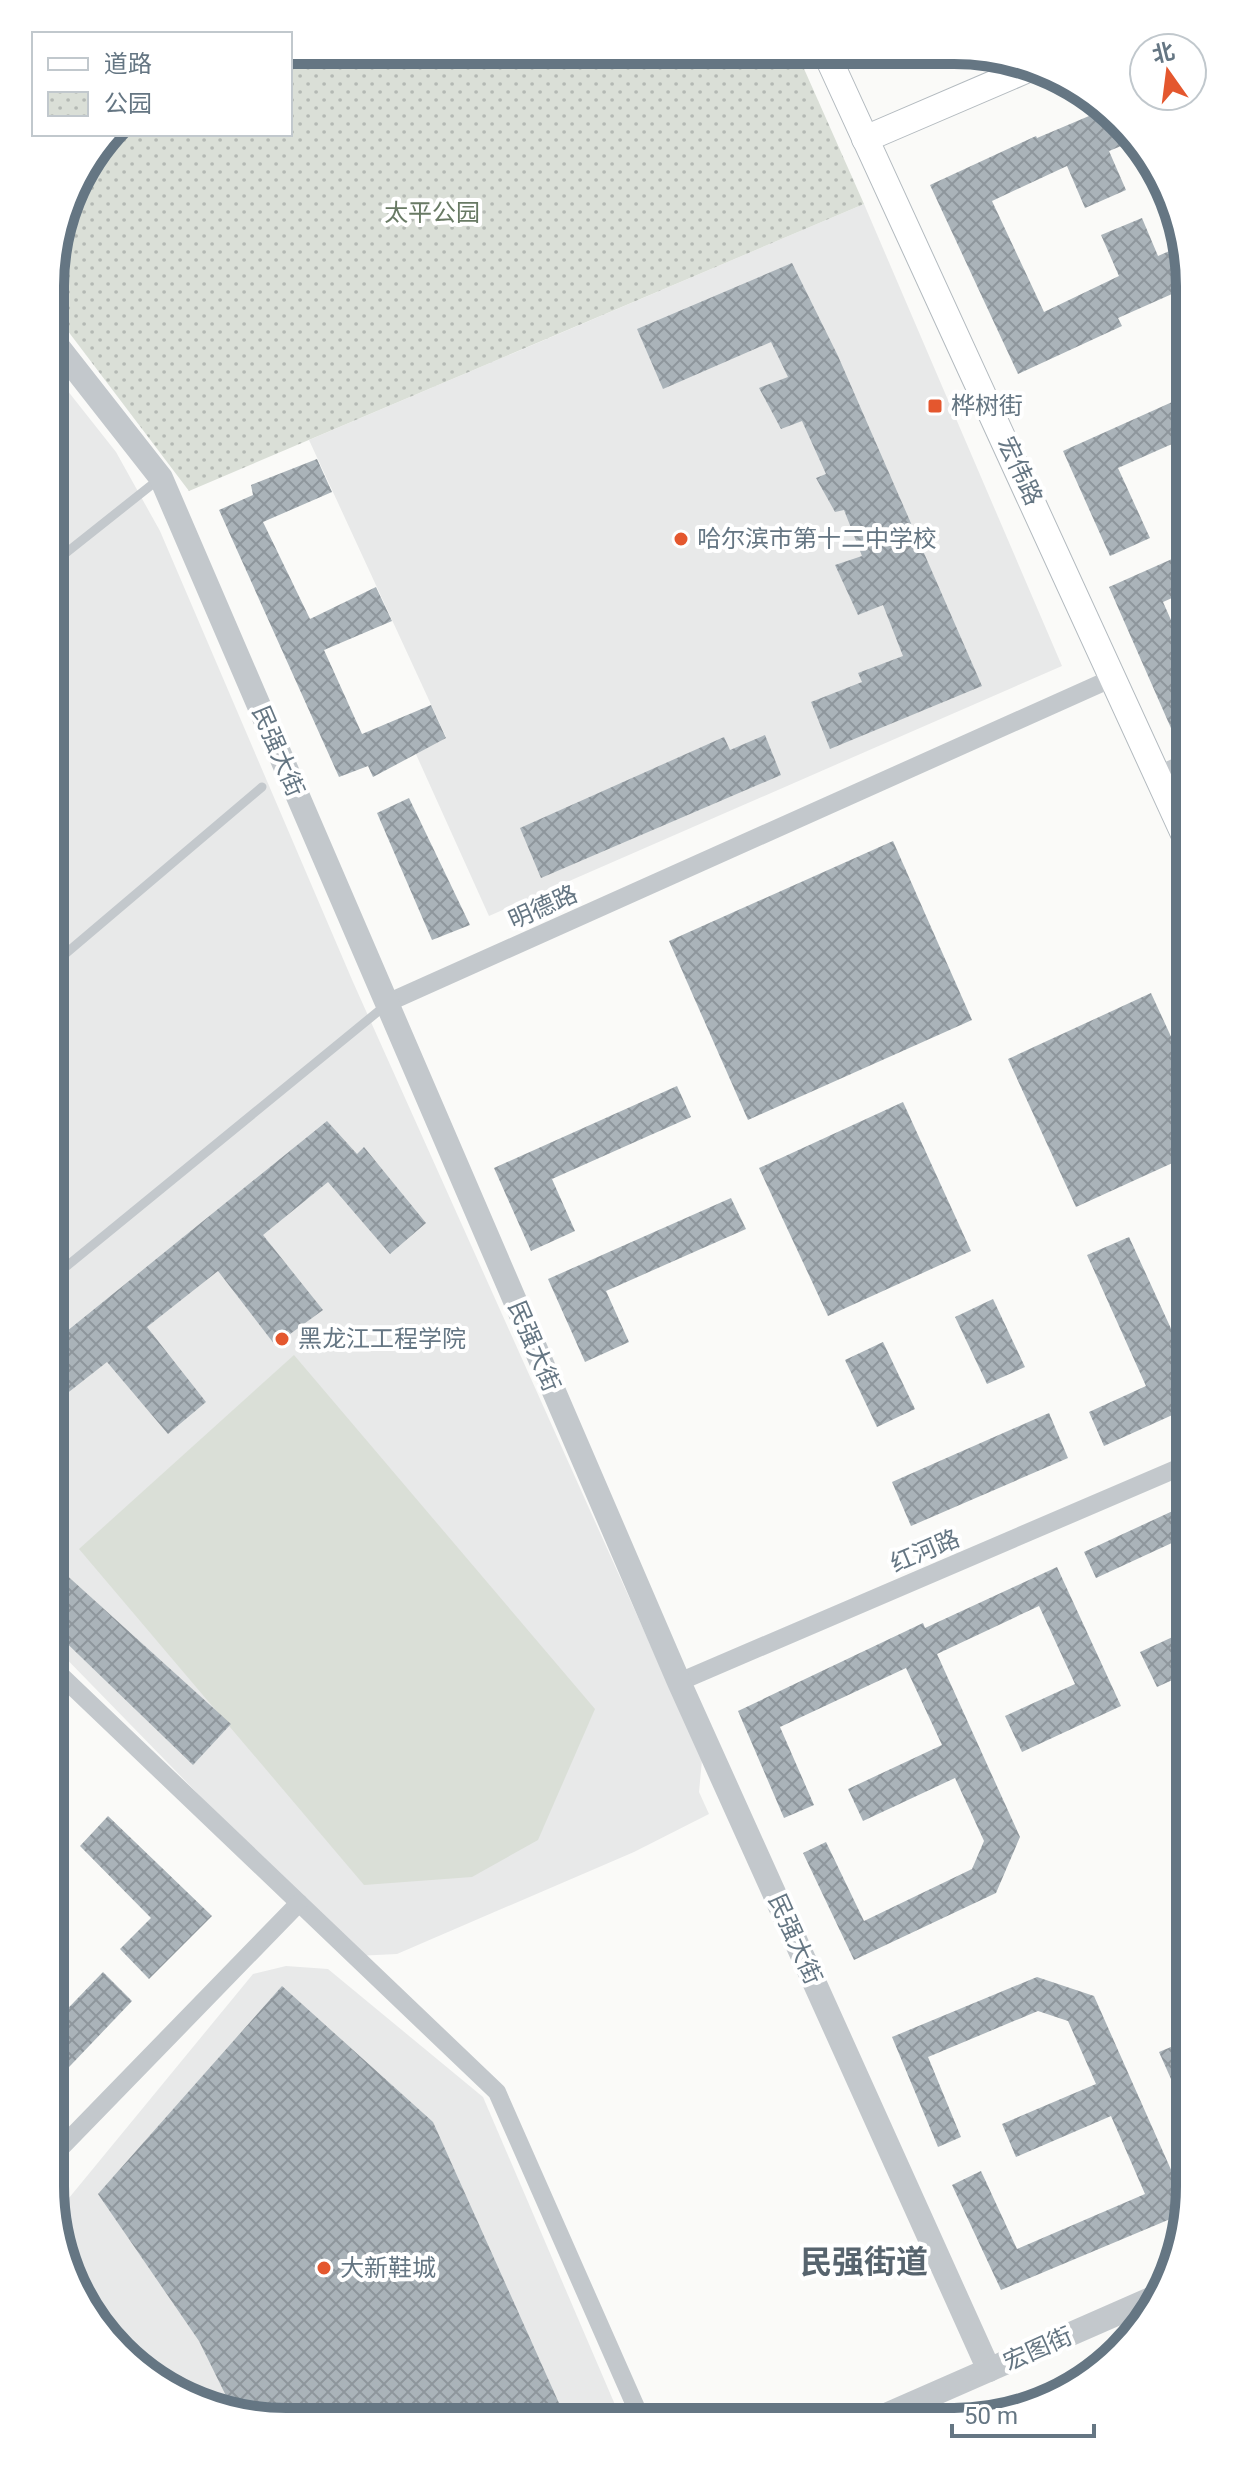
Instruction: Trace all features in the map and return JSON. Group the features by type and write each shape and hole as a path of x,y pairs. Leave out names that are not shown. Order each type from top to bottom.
{"main road":[{"name":"宏伟路","path":"831,64 1176,816"},
{"path":"865,139 1017,74"}],"street":[{"name":"民强大街","path":"64,354 161,478 679,1682 989,2370"},
{"name":"明德路","path":"387,1003 1115,677"},
{"path":"1158,775 1176,767"},
{"name":"红河路","path":"679,1682 1176,1469"},
{"path":"64,1678 497,2092 636,2408"},
{"path":"64,2145 299,1903"},
{"name":"宏图街","path":"902,2408 1142,2303"}],"lane":[{"path":"64,555 161,478"},
{"path":"64,955 262,787"},
{"name":"明德路","path":"64,1264 387,1003"}],"shaded area":[{"name":"哈尔滨市第十二中学校","path":"864,204 1062,666 489,916 415,752 446,737 309,440"},
{"name":"黑龙江工程学院","path":"64,386 116,452 160,531 353,982 702,1760 699,1792 709,1814 634,1852 397,1954 356,1956 64,1656"},
{"name":"大新鞋城","path":"286,1966 328,1969 483,2097 616,2408 257,2406 201,2391 175,2378 129,2343 110,2321 87,2284 76,2257 64,2203 253,1974"}],"green space":[{"name":"太平公园","path":"292,64 802,64 864,204 189,491 64,326 64,272 72,229 94,175 123,136 292,136"},
{"path":"294,1355 595,1709 538,1840 472,1877 364,1885 79,1549"}],"building":[{"path":"1094,114 1125,145 1109,151 1126,190 1085,208 1067,166 992,201 1044,312 1119,276 1101,235 1142,218 1158,256 1173,249 1176,292 1118,318 1122,326 1018,374 930,185"},
{"path":"792,263 838,356 982,686 830,749 811,702 862,682 858,673 903,656 883,605 858,615 835,565 862,556 844,510 835,512 816,478 826,474 802,421 781,429 759,388 788,377 771,342 663,389 637,329"},
{"path":"1176,400 1176,442 1118,468 1150,538 1110,556 1063,451"},
{"path":"317,459 332,492 263,522 310,619 376,587 392,621 324,650 362,734 431,705 446,738 373,777 368,766 339,777 219,510 253,495 251,485"},
{"path":"1176,557 1176,596 1163,602 1176,631 1176,734 1174,735 1109,587"},
{"path":"765,735 781,775 541,878 520,828 724,737 730,750"},
{"path":"409,798 470,925 432,940 377,813"},
{"path":"893,841 972,1020 748,1120 669,941"},
{"path":"1151,993 1176,1047 1176,1161 1076,1207 1008,1059"},
{"path":"677,1086 691,1117 552,1179 575,1231 531,1251 494,1168"},
{"path":"903,1102 971,1251 828,1316 759,1168"},
{"path":"327,1121 357,1154 364,1147 426,1223 390,1254 328,1182 263,1235 323,1310 275,1345 218,1271 147,1327 206,1402 168,1434 107,1362 64,1396 64,1333"},
{"path":"731,1198 746,1229 606,1291 629,1342 585,1362 548,1279"},
{"path":"1129,1237 1176,1339 1176,1413 1104,1446 1089,1412 1146,1386 1087,1255"},
{"path":"993,1299 1025,1367 987,1384 955,1317"},
{"path":"883,1342 915,1409 877,1427 845,1360"},
{"path":"1049,1413 1068,1458 911,1526 892,1482"},
{"path":"1176,1509 1176,1546 1174,1542 1096,1578 1084,1552"},
{"path":"1057,1567 1121,1706 1022,1752 1005,1716 1075,1684 1039,1606 937,1654 1020,1837 996,1893 854,1960 803,1853 826,1842 864,1921 972,1869 984,1841 955,1778 863,1821 848,1789 942,1745 906,1668 780,1727 814,1805 784,1818 738,1711 923,1623 925,1628"},
{"path":"64,1573 231,1724 193,1765 64,1641"},
{"path":"1176,1635 1176,1678 1157,1687 1140,1652"},
{"path":"108,1816 212,1916 149,1979 120,1949 151,1918 80,1846"},
{"path":"103,1972 132,2001 64,2072 64,2012"},
{"path":"1037,1977 1094,1996 1176,2181 1174,2218 1001,2290 952,2185 981,2171 1017,2249 1145,2194 1111,2116 1016,2157 1002,2124 1096,2084 1068,2021 1038,2011 928,2057 961,2137 938,2147 892,2037"},
{"name":"大新鞋城","path":"282,1986 433,2122 561,2408 286,2408 228,2400 199,2341 98,2194"},
{"path":"1176,2045 1175,2088 1159,2052"}],"place":[{"name":"桦树街","path":"935,406"},
{"name":"哈尔滨市第十二中学校","path":"681,539"},
{"name":"黑龙江工程学院","path":"282,1339"},
{"name":"大新鞋城","path":"324,2268"}],"district":[{"name":"民强街道","path":"864,2262"}]}
